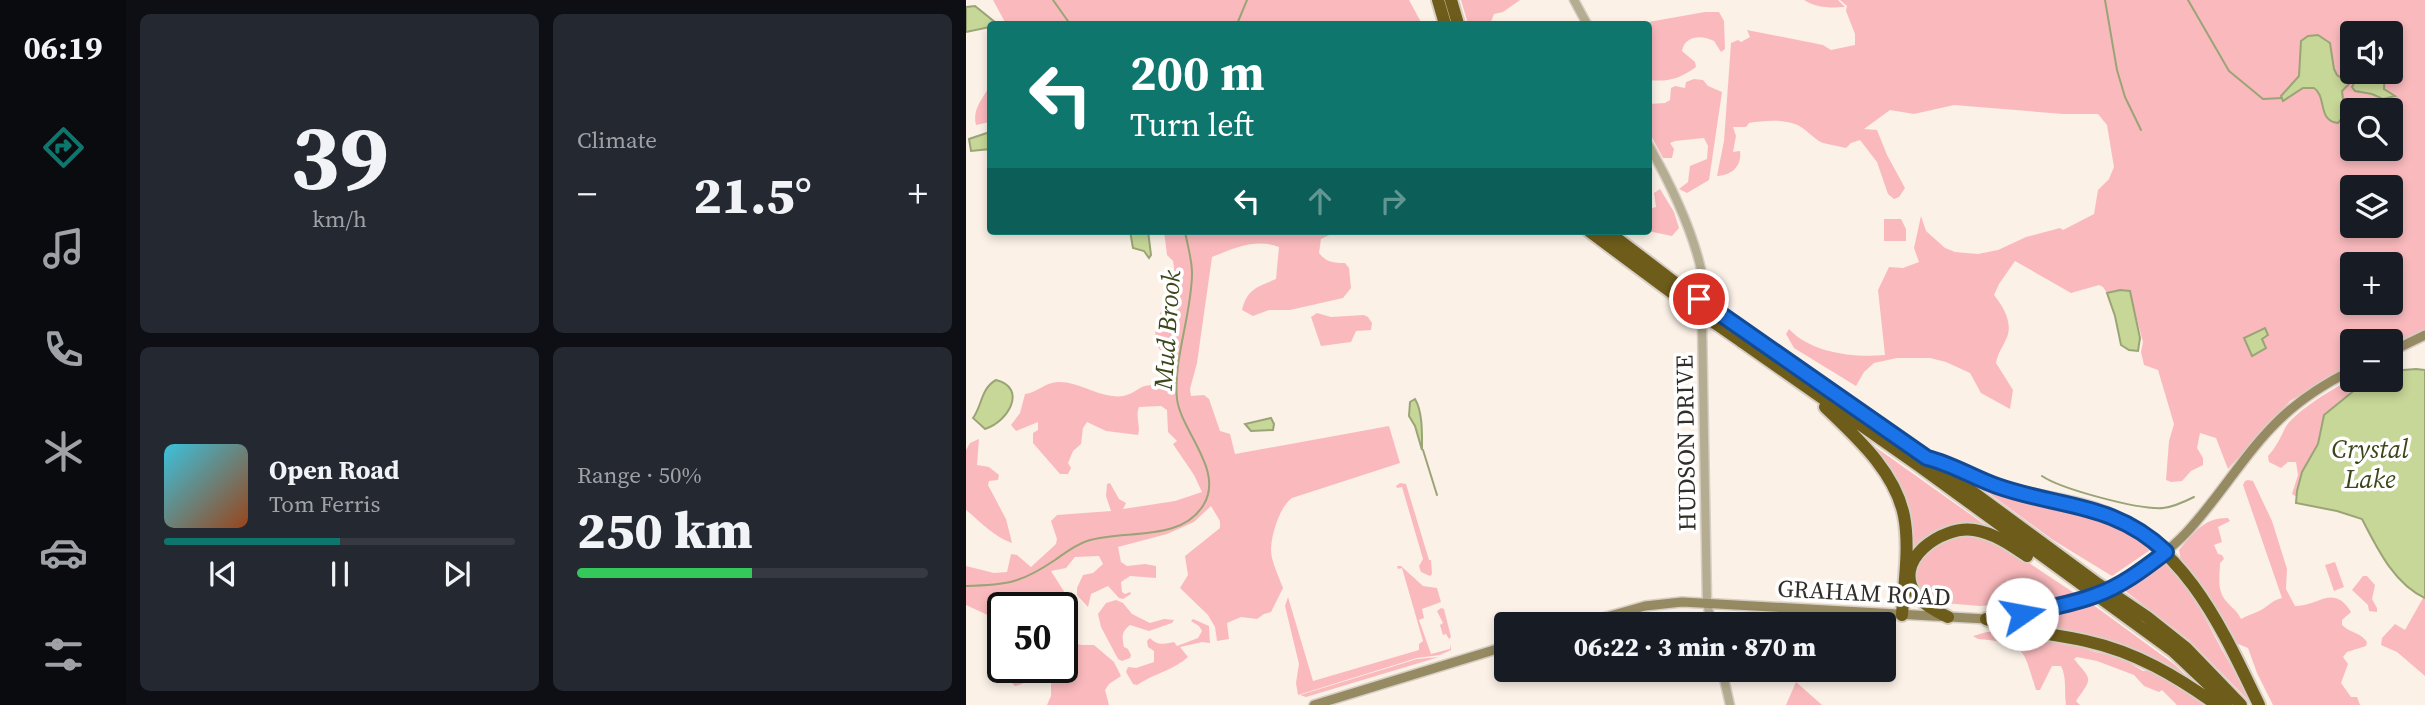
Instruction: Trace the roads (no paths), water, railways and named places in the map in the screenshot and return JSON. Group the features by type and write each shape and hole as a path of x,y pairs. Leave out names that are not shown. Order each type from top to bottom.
{"highway":[{"path":"1438,0 1444,21"},
{"path":"1451,0 1457,21"},
{"path":"1595,235 1927,458 2167,633 2186,648 2241,705"},
{"path":"1612,235 1678,291"},
{"path":"1741,334 1797,380 2173,651 2226,705"},
{"path":"1797,380 1870,454 1897,494 1905,517 1906,533 1902,615"},
{"path":"1927,458 1942,461 1996,486 2093,509 2139,531 2166,552 2208,608 2259,705"},
{"path":"1948,617 1920,599 1913,589 1911,575 1914,561 1925,547 1937,537 1953,531 1973,530 2002,539 2071,586 2093,594"},
{"path":"1986,619 2001,626 2088,641 2130,654 2158,666 2217,705"}],"main road":[{"path":"2403,346 2425,335"},
{"name":"GRAHAM ROAD","path":"1624,612 1645,606 1682,602 1986,619 2095,596 2127,579 2166,552 2186,533 2280,418 2306,396 2340,377"},
{"path":"1314,705 1494,650"}],"street":[{"path":"1574,0 1585,21"},
{"name":"HUDSON DRIVE","path":"1652,152 1693,240 1701,270 1709,612"},
{"path":"1725,682 1730,705"}],"water":[{"path":"975,6 994,21 987,21 987,28 966,32 966,7"},
{"path":"2318,35 2330,43 2334,69 2340,77 2340,84 2349,84 2342,91 2343,98 2340,98 2338,123 2327,118 2314,88 2303,88 2283,101 2281,96 2299,76 2301,41 2308,36"},
{"path":"2354,84 2384,84 2384,89 2395,96 2381,98 2355,91"},
{"path":"987,133 987,149 971,151 969,139"},
{"path":"1131,235 1148,235 1149,258 1144,251 1133,248"},
{"path":"2130,291 2140,338 2138,351 2121,345 2107,293"},
{"path":"2265,328 2268,335 2262,339 2266,348 2252,356 2244,338"},
{"name":"Crystal Lake","path":"2403,370 2425,370 2425,598 2404,584 2395,574 2362,519 2296,503 2302,472 2318,444 2324,415 2352,392 2403,392"},
{"path":"996,380 1006,384 1013,397 1001,420 985,429 973,418 987,388"},
{"path":"1415,399 1421,417 1422,450 1409,416 1410,402"},
{"path":"1271,418 1273,430 1251,431 1245,424"}],"waterway":[{"name":"Mud Brook","path":"1053,0 1068,21"},
{"path":"1238,21 1247,0"},
{"path":"2105,0 2117,70 2125,97 2141,130"},
{"path":"2188,0 2229,71 2263,99 2282,98"},
{"name":"Mud Brook","path":"966,586 992,585 1023,578 1087,541 1151,533 1182,525 1204,504 1209,491 1209,478 1177,399 1176,384 1192,273 1186,235"},
{"path":"1423,450 1437,495"},
{"path":"2042,476 2082,492 2137,506 2167,507 2194,497"}]}
